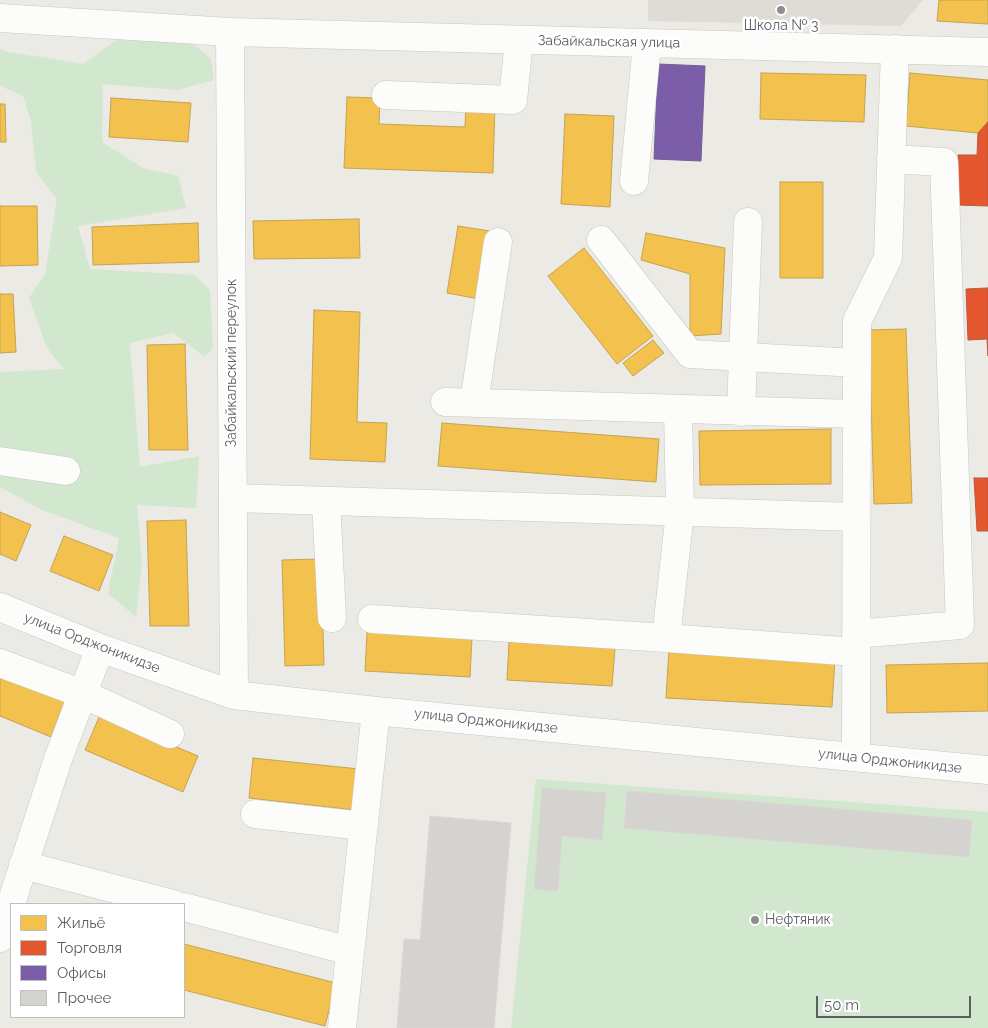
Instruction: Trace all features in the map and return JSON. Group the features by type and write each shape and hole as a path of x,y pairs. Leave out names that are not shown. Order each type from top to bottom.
{"street":[{"name":"Забайкальская улица","path":"0,18 230,32 988,52"},
{"name":"Забайкальский переулок","path":"230,32 234,695"},
{"path":"386,94 513,100 519,40"},
{"path":"634,181 647,43"},
{"path":"856,758 857,321 888,258 895,49"},
{"path":"372,619 666,638 856,643 960,625 944,162 891,159"},
{"path":"741,412 748,222"},
{"path":"600,240 690,354 856,363"},
{"path":"474,403 498,242"},
{"path":"444,402 856,414"},
{"path":"666,638 680,512 678,410"},
{"path":"0,461 66,471"},
{"path":"233,498 856,517"},
{"path":"326,501 332,618"},
{"name":"улица Орджоникидзе","path":"0,607 100,648 234,695 376,711 988,770"},
{"path":"11,903 58,760 100,648"},
{"path":"0,663 83,694 170,734"},
{"path":"342,1028 376,711"},
{"path":"255,814 364,826"},
{"path":"23,865 169,903"},
{"path":"1,933 10,905"},
{"path":"185,907 350,951"}],"shaded area":[{"name":"Школа № 3","path":"648,0 923,0 901,26 648,21"}],"green space":[{"path":"127,33 180,33 211,59 214,80 178,90 103,84 102,142 143,168 178,176 186,208 78,226 90,269 194,275 210,290 213,348 205,357 173,333 130,343 140,467 199,456 196,508 137,505 142,562 136,617 108,593 119,538 42,510 0,487 0,372 64,369 47,348 29,298 45,274 57,199 36,172 31,121 23,96 0,86 0,49 83,64"},
{"name":"Нефтяник","path":"536,779 988,812 988,1028 511,1028"}],"building: Жильё":[{"path":"939,0 988,0 988,24 937,21"},
{"path":"761,73 866,75 864,122 760,119"},
{"path":"910,73 988,80 988,122 978,133 906,126"},
{"path":"347,97 380,98 379,124 465,127 466,101 495,102 493,173 344,168"},
{"path":"111,98 191,103 188,142 109,137"},
{"path":"0,104 5,104 6,142 0,142"},
{"path":"565,114 614,116 610,207 561,204"},
{"path":"780,182 823,182 823,278 780,278"},
{"path":"0,206 37,206 38,265 0,266"},
{"path":"359,219 360,258 254,259 253,221"},
{"path":"198,223 199,262 93,265 92,227"},
{"path":"458,226 490,231 479,299 447,293"},
{"path":"646,233 725,248 721,334 690,336 690,274 641,260"},
{"path":"584,248 653,336 617,364 548,276"},
{"path":"0,294 13,294 16,352 0,353"},
{"path":"314,310 360,312 357,422 387,423 385,462 310,459"},
{"path":"906,329 912,503 874,504 869,330"},
{"path":"653,340 664,353 633,376 623,363"},
{"path":"185,344 188,450 149,450 147,345"},
{"path":"442,423 659,439 656,482 438,466"},
{"path":"831,429 831,484 700,485 699,431"},
{"path":"0,512 31,525 16,561 0,554"},
{"path":"186,520 189,626 150,626 147,521"},
{"path":"64,536 113,555 99,591 50,571"},
{"path":"321,559 324,665 285,666 282,560"},
{"path":"367,632 472,638 470,677 365,671"},
{"path":"509,642 615,648 612,686 507,680"},
{"path":"669,649 835,658 832,707 666,698"},
{"path":"988,663 988,711 887,713 886,665"},
{"path":"0,675 65,701 51,737 0,716"},
{"path":"100,715 198,756 183,792 85,750"},
{"path":"253,758 359,769 355,810 249,798"},
{"path":"185,944 336,983 325,1026 185,990"}],"building: Торговля":[{"path":"988,122 988,206 957,205 958,155 977,155 978,133"},
{"path":"988,288 988,356 987,339 968,340 966,289"},
{"path":"974,478 988,478 988,531 977,531"}],"building: Офисы":[{"path":"658,64 705,66 701,161 654,159"}],"building: Прочее":[{"path":"542,788 606,793 602,840 562,836 558,891 534,889"},
{"path":"627,791 972,820 969,857 624,828"},
{"path":"430,816 511,823 494,1028 397,1028 404,939 420,940"}],"place":[{"name":"Школа № 3","path":"781,10"},
{"name":"Нефтяник","path":"755,920"}]}
